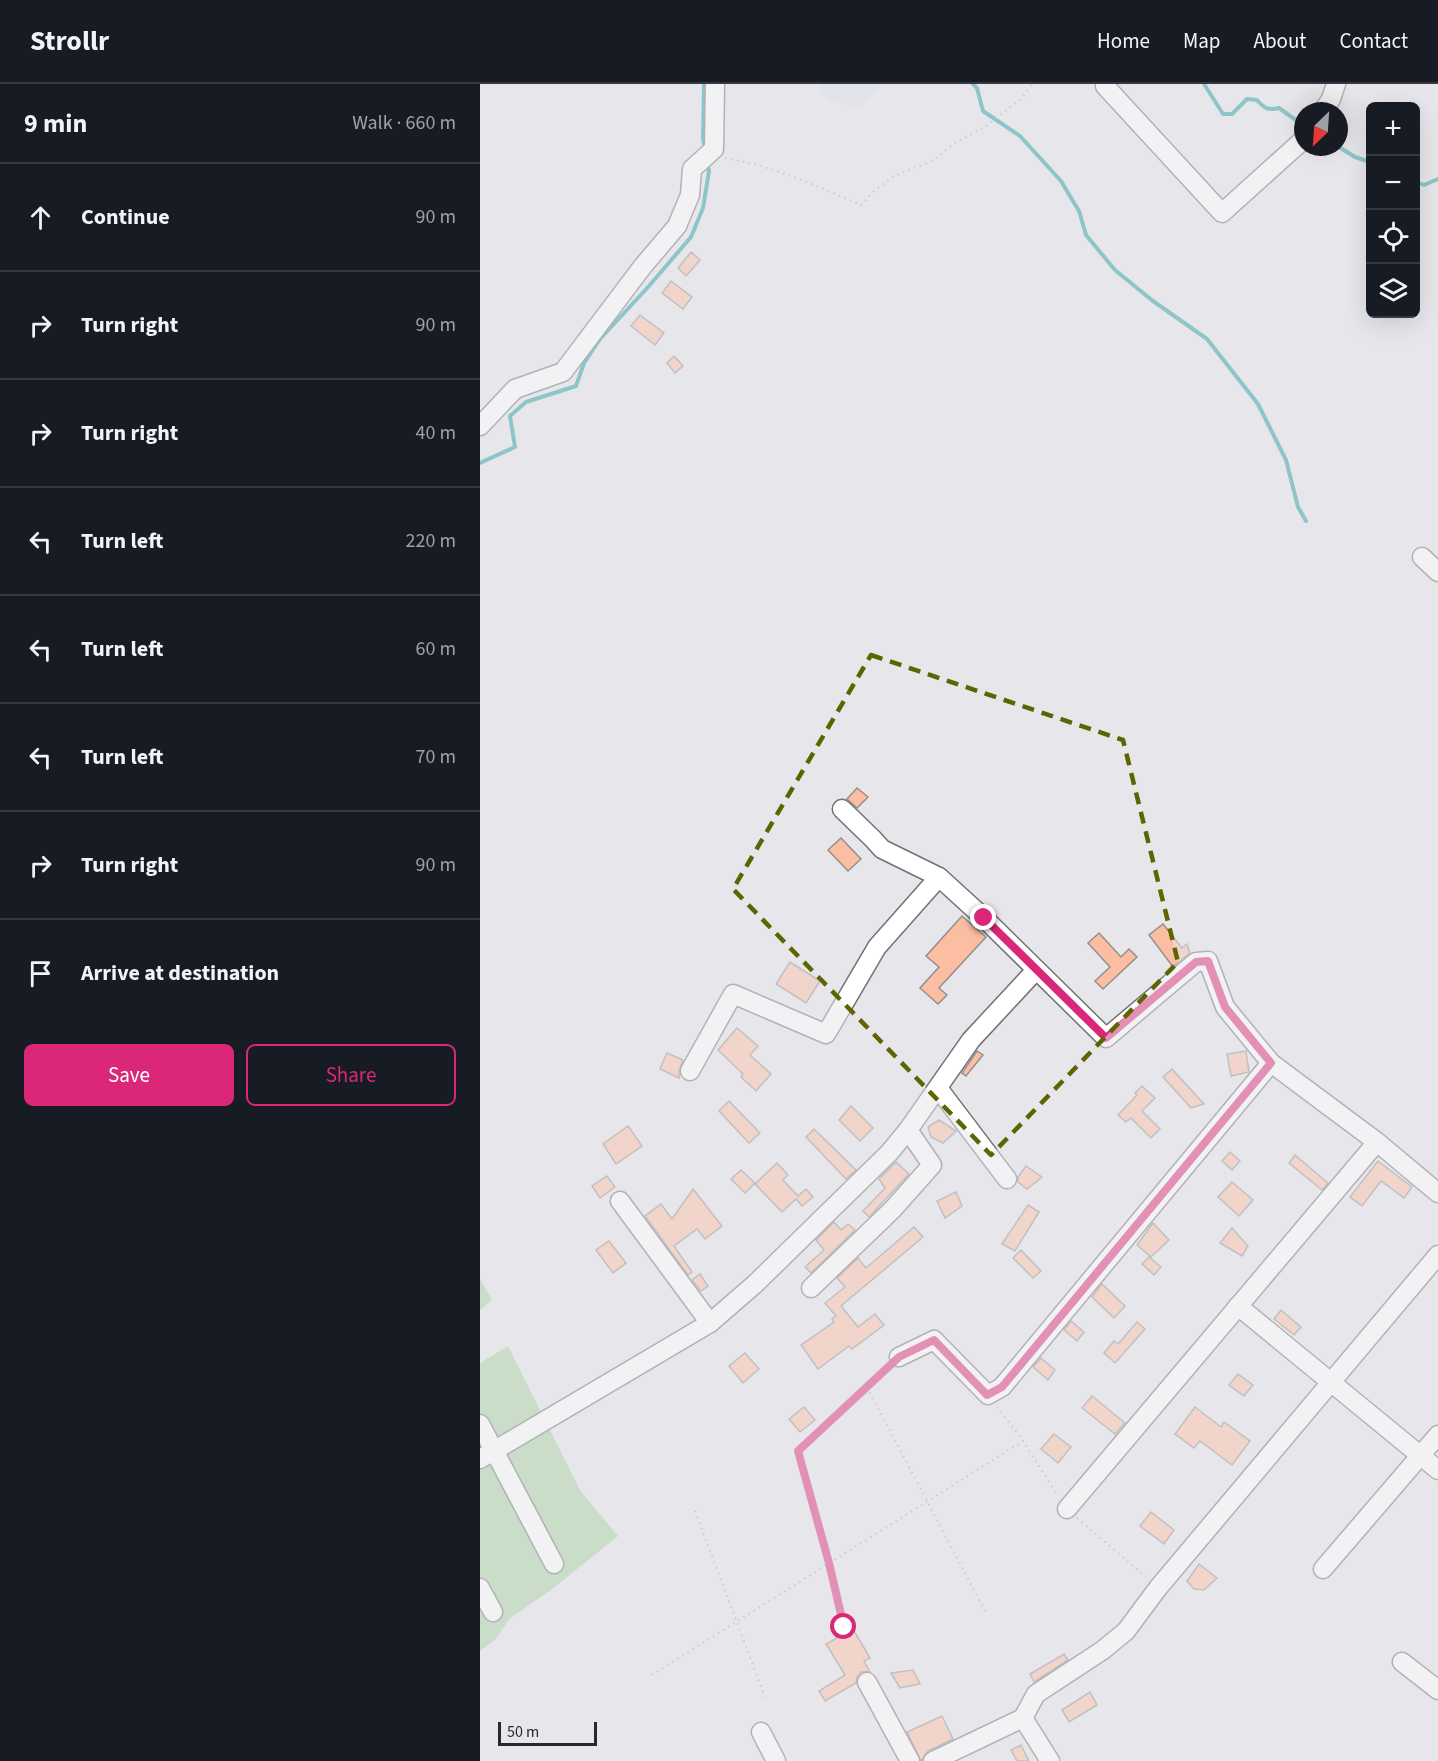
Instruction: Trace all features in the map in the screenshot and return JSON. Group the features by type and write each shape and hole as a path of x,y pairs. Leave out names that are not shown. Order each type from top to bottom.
{"street":[{"path":"480,426 515,389 562,372 643,266 677,226 690,195 692,170 714,149 715,84"},
{"path":"1328,102 1336,84"},
{"path":"1105,86 1222,213 1294,148"},
{"path":"1422,557 1438,572"},
{"path":"842,809 882,849 939,878 984,918 1106,1038 1196,962 1208,961 1225,1007 1271,1063 1377,1142 1438,1192"},
{"path":"690,1071 733,994 826,1034 878,948 939,878"},
{"path":"487,1455 710,1323 755,1284 889,1153 908,1130 971,1040 1036,970"},
{"path":"899,1357 934,1340 987,1395 1002,1387 1271,1063"},
{"path":"938,1088 1007,1179"},
{"path":"811,1288 893,1209 932,1165 908,1130"},
{"path":"1067,1509 1377,1142"},
{"path":"620,1201 710,1323"},
{"path":"933,1761 1023,1718 1036,1694 1103,1650 1126,1631 1158,1588 1438,1255"},
{"path":"1238,1306 1438,1470"},
{"path":"480,1424 487,1455 554,1564"},
{"path":"1323,1569 1438,1435"},
{"path":"480,1588 493,1612"},
{"path":"1402,1662 1438,1690"},
{"path":"867,1682 910,1761"},
{"path":"1023,1718 1050,1761"},
{"path":"761,1732 776,1761"}],"path":[{"path":"708,155 763,166 802,179 861,205 875,190 894,176 933,161 956,143 986,126 1022,98 1032,84"},
{"path":"844,1627 798,1451 899,1357"},
{"path":"867,1387 986,1613"},
{"path":"652,1675 1020,1443"},
{"path":"695,1511 765,1697"}],"highlighted area":[{"path":"871,655 1123,740 1178,962 991,1155 733,889"}],"shaded area":[{"path":"817,84 880,84 860,109 827,99"}],"green space":[{"path":"480,1279 492,1300 480,1310"},
{"path":"508,1346 581,1492 618,1536 551,1590 510,1618 495,1640 480,1651 480,1363"}],"building":[{"path":"691,252 700,260 686,276 678,268"},
{"path":"671,281 692,297 683,309 662,293"},
{"path":"640,315 664,333 655,345 631,326"},
{"path":"674,356 683,366 675,373 667,363"},
{"path":"857,788 868,797 857,808 847,799"},
{"path":"841,838 861,859 848,871 828,850"},
{"path":"962,916 986,937 939,988 947,995 938,1004 920,988 939,967 926,956"},
{"path":"1163,924 1182,948 1187,944 1190,953 1173,967 1149,935"},
{"path":"1099,933 1121,957 1129,949 1137,957 1103,989 1095,981 1110,967 1088,943"},
{"path":"790,962 820,981 806,1003 776,984"},
{"path":"737,1028 758,1046 750,1055 771,1074 756,1091 741,1077 743,1074 718,1050"},
{"path":"977,1051 983,1055 966,1076 962,1073"},
{"path":"1246,1051 1249,1072 1231,1076 1227,1054"},
{"path":"667,1053 683,1060 679,1078 660,1069"},
{"path":"1172,1069 1204,1104 1191,1108 1163,1077"},
{"path":"1142,1086 1155,1098 1142,1111 1160,1129 1151,1138 1131,1118 1126,1122 1118,1115 1137,1095 1135,1093"},
{"path":"729,1101 760,1133 749,1143 719,1111"},
{"path":"851,1106 873,1128 860,1141 839,1120"},
{"path":"939,1120 956,1131 943,1143 931,1137 928,1127"},
{"path":"628,1126 642,1146 616,1164 603,1144"},
{"path":"814,1129 856,1170 846,1179 806,1137"},
{"path":"1230,1152 1240,1161 1232,1170 1222,1161"},
{"path":"1295,1155 1328,1183 1322,1190 1289,1163"},
{"path":"1378,1161 1412,1187 1404,1198 1381,1181 1362,1206 1350,1197"},
{"path":"896,1162 909,1174 869,1217 863,1211 885,1188 879,1179"},
{"path":"777,1163 788,1175 783,1180 798,1196 806,1189 813,1197 802,1206 796,1199 782,1212 755,1184"},
{"path":"1026,1166 1042,1177 1027,1189 1018,1182 1018,1177"},
{"path":"741,1170 755,1183 745,1193 731,1179"},
{"path":"607,1176 615,1187 600,1198 592,1186"},
{"path":"1232,1182 1253,1200 1239,1216 1218,1197"},
{"path":"693,1189 722,1226 705,1239 697,1229 674,1246 692,1272 688,1275 645,1216 661,1204 672,1219"},
{"path":"956,1192 962,1206 945,1218 937,1201"},
{"path":"1028,1205 1039,1212 1015,1251 1002,1244"},
{"path":"834,1222 841,1230 848,1224 855,1230 811,1273 805,1267 824,1250 816,1240"},
{"path":"1153,1223 1169,1240 1151,1257 1137,1245"},
{"path":"914,1227 923,1237 841,1306 858,1327 875,1314 884,1325 852,1349 849,1346 818,1369 801,1345 834,1322 832,1319 836,1316 825,1303 845,1287 837,1278 858,1258 866,1268"},
{"path":"1232,1228 1248,1246 1242,1256 1220,1243"},
{"path":"609,1241 626,1263 613,1273 596,1250"},
{"path":"1021,1250 1041,1271 1033,1278 1013,1258"},
{"path":"1149,1257 1161,1267 1154,1275 1142,1264"},
{"path":"700,1274 708,1286 701,1291 692,1280"},
{"path":"1102,1284 1125,1306 1114,1318 1092,1297"},
{"path":"1281,1310 1301,1327 1294,1335 1274,1319"},
{"path":"1071,1321 1084,1332 1077,1341 1064,1330"},
{"path":"1137,1322 1145,1329 1115,1363 1104,1353 1114,1341 1118,1344"},
{"path":"745,1353 759,1369 743,1383 729,1366"},
{"path":"1041,1358 1055,1370 1048,1380 1033,1367"},
{"path":"1238,1374 1253,1385 1244,1396 1229,1385"},
{"path":"1092,1396 1125,1423 1115,1434 1082,1408"},
{"path":"804,1407 815,1420 800,1432 789,1419"},
{"path":"1195,1407 1221,1427 1224,1422 1250,1441 1232,1465 1200,1441 1194,1448 1175,1434"},
{"path":"1054,1434 1071,1447 1058,1463 1041,1449"},
{"path":"1151,1512 1174,1530 1164,1544 1140,1526"},
{"path":"1199,1564 1217,1578 1204,1590 1194,1589 1187,1581"},
{"path":"853,1629 870,1658 864,1661 870,1672 861,1672 856,1683 825,1701 819,1691 845,1675 826,1644"},
{"path":"1064,1654 1068,1660 1034,1682 1030,1674"},
{"path":"913,1670 920,1684 900,1688 891,1673"},
{"path":"1090,1692 1097,1705 1069,1722 1062,1710"},
{"path":"942,1716 953,1739 928,1751 921,1761 907,1732"},
{"path":"1021,1745 1029,1761 1017,1761 1011,1750"}],"waterway":[{"path":"704,84 703,139 705,149"},
{"path":"973,84 977,88 983,111 1020,136 1061,181 1079,211 1086,235 1115,270 1153,301 1207,339 1258,404 1286,460 1298,507 1306,521"},
{"path":"1204,84 1223,114 1232,114 1247,99 1257,100 1266,108 1279,108 1294,119"},
{"path":"1348,153 1366,161"},
{"path":"480,463 515,447 510,416 526,402 576,386 584,363 600,339 691,237 703,208 709,171 707,162"},
{"path":"1420,184 1424,185 1438,179"}],"route":[{"path":"844,1627 798,1451 899,1357 934,1340 987,1395 1002,1387 1271,1063 1225,1007 1208,961 1196,962 1106,1038 984,918"}]}
